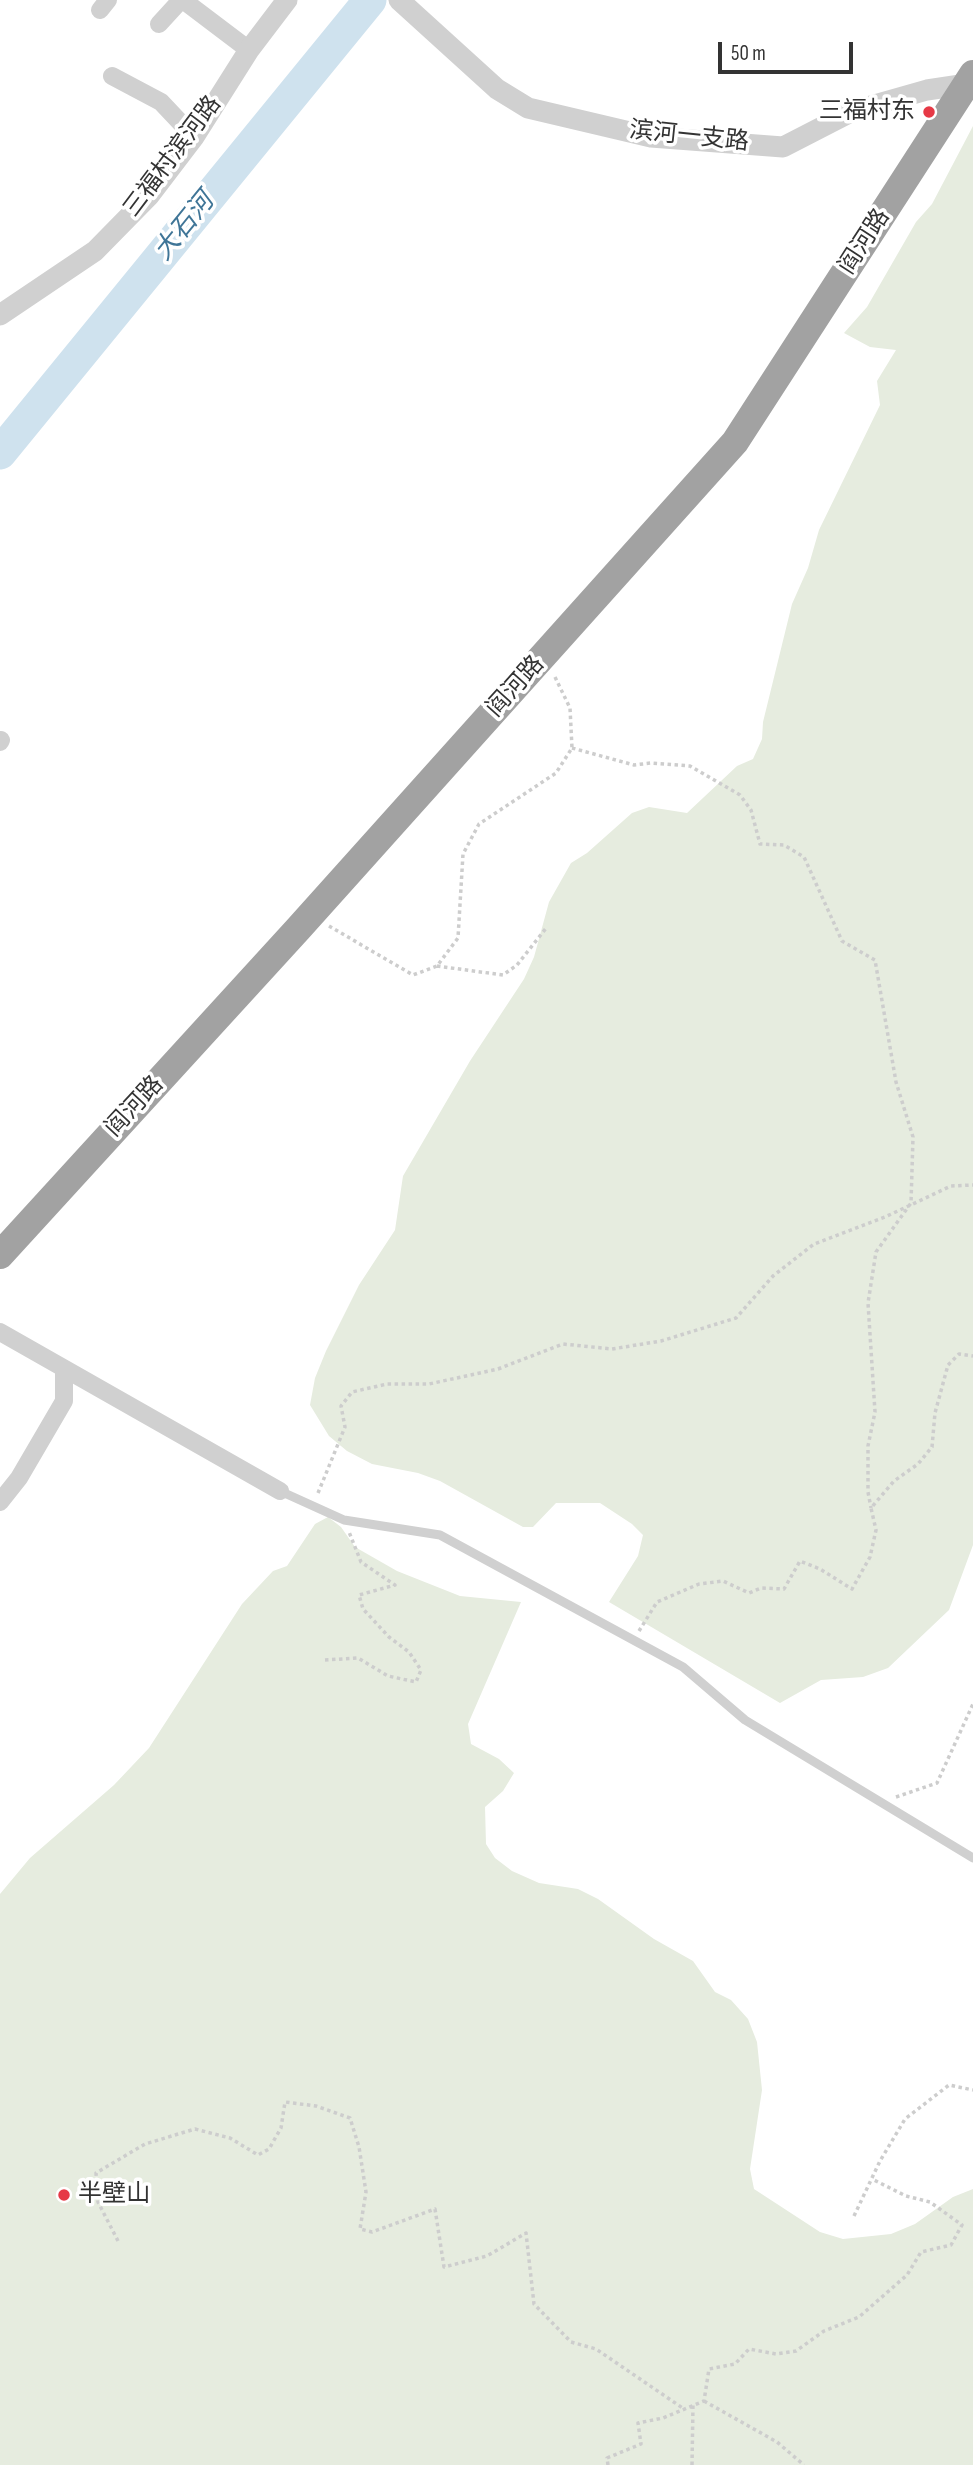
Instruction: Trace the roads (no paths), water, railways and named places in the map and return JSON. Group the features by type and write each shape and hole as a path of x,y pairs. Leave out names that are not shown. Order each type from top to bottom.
{"highway":[{"name":"阎河路","path":"0,1255 311,915 735,442 970,79"}],"street":[{"path":"159,24 182,0 249,50"},
{"name":"三福村滨河路","path":"0,315 95,251 149,196 194,137 249,50 287,0"},
{"name":"滨河一支路","path":"399,0 497,89 528,108 651,137 783,147 853,111 970,79"},
{"path":"112,76 161,102 194,137"},
{"path":"0,1332 280,1491"},
{"path":"0,1502 19,1478 64,1401 64,1369"}],"lane":[{"path":"280,1491 344,1520 440,1535 683,1667 745,1720 973,1858"}],"waterway":[{"name":"大石河","path":"0,453 370,0"}],"place":[{"name":"三福村东","path":"929,112"},
{"name":"半壁山","path":"64,2195"}]}
